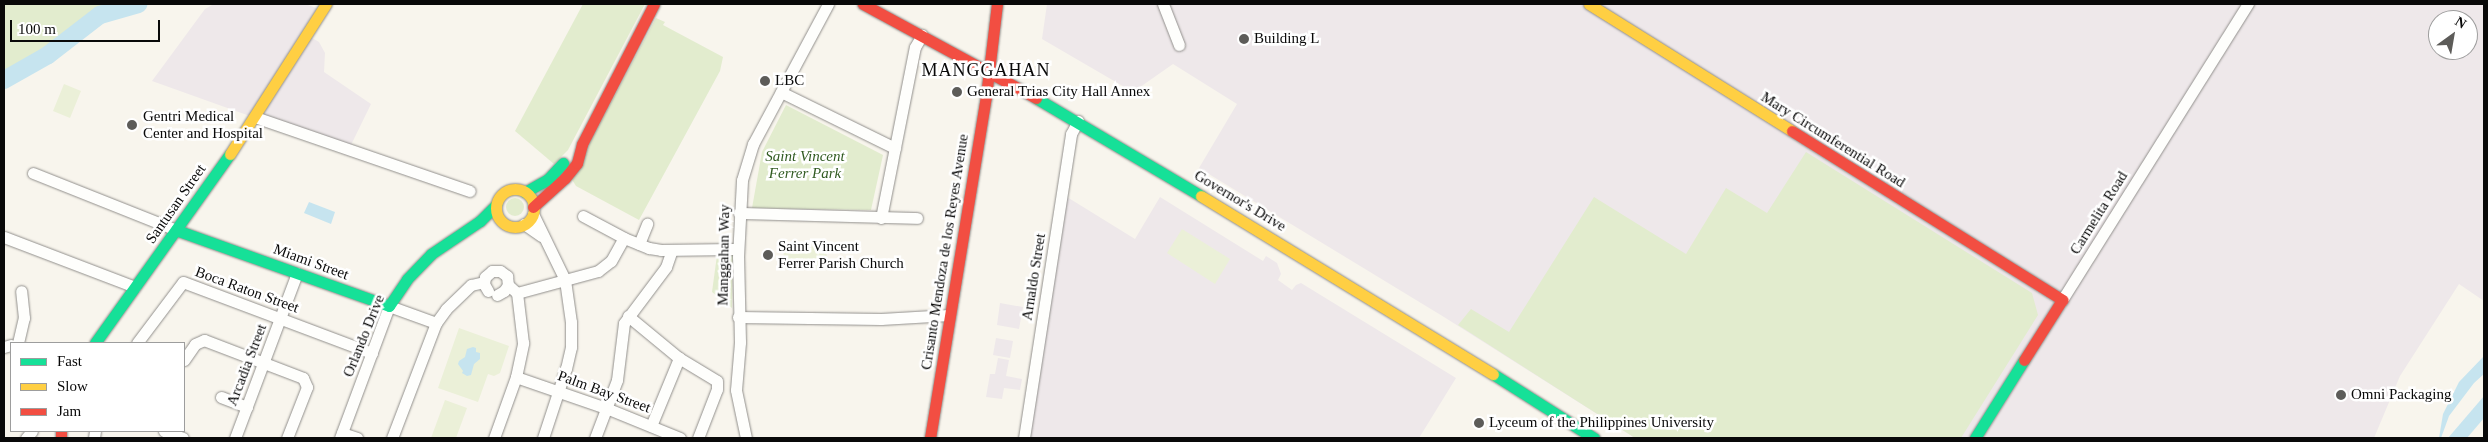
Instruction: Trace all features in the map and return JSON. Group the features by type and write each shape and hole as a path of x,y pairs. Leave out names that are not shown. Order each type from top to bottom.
{"street":[{"name":"Santusan Street","path":"96,342 255,117 326,4"},
{"path":"524,224 533,211 577,163 582,144 654,4"},
{"name":"Manggahan Way","path":"828,4 753,144 742,180 739,213 738,317 881,319 949,315"},
{"name":"Governor's Drive","path":"863,4 989,70 1078,122 1424,331 1594,438"},
{"name":"Crisanto Mendoza de los Reyes Avenue","path":"930,438 989,70 997,4"},
{"path":"1163,4 1179,45"},
{"name":"Mary Circumferential Road","path":"1589,4 2062,300"},
{"name":"Carmelita Road","path":"1976,438 2248,4"},
{"path":"881,218 915,47 922,35"},
{"path":"781,92 895,148"},
{"path":"255,117 470,190"},
{"name":"Arnaldo Street","path":"1024,438 1071,134 1078,122"},
{"path":"525,192 557,171 582,144"},
{"path":"33,173 176,230"},
{"path":"543,438 560,392 571,347 572,322 564,280 554,254 544,238 533,211 532,201 525,192 520,190 507,191 498,199 496,205 500,219 508,226 524,224 544,238"},
{"name":"Orlando Drive","path":"341,436 389,306 407,279 431,254 480,221 496,205"},
{"path":"739,213 917,218"},
{"path":"583,216 624,238 661,250 734,249"},
{"name":"Orlando Drive","path":"480,221 500,219"},
{"path":"639,244 647,224"},
{"name":"Miami Street","path":"176,230 436,323"},
{"path":"4,237 135,287"},
{"path":"517,293 605,267 624,238"},
{"path":"595,438 616,380 624,323 666,267 672,250"},
{"path":"490,289 489,272 497,270 505,274 508,285 517,293 523,343 516,377 494,438"},
{"name":"Arcadia Street","path":"235,438 297,273"},
{"name":"Boca Raton Street","path":"138,342 183,282 372,353"},
{"path":"392,438 436,323 446,309 471,285 504,292 508,285"},
{"path":"18,342 24,318 21,291"},
{"path":"628,316 679,358 713,378 718,385 698,438"},
{"path":"738,317 740,342 736,390 746,438"},
{"path":"185,359 195,344 204,340 303,378 306,382 306,387 287,438"},
{"path":"651,426 679,358"},
{"name":"Palm Bay Street","path":"516,377 606,408 680,438"},
{"path":"221,397 247,407"},
{"path":"167,432 183,438"},
{"path":"341,436 357,438"}],"shaded area":[{"path":"214,4 305,4 319,9 302,32 319,42 325,53 324,72 371,104 351,145 247,115 152,81 205,9"},
{"path":"1047,4 2484,4 2484,301 2459,284 2400,376 2374,438 1635,438 1444,317 1199,168 1237,104 1173,64 1133,92 1042,39"},
{"path":"1067,197 1135,239 1160,197 1263,261 1266,256 1277,263 1281,274 1278,280 1292,290 1301,283 1456,378 1419,438 1028,438"},
{"path":"1000,303 1023,307 1019,329 997,325"},
{"path":"996,338 1013,341 1010,358 993,355"},
{"path":"998,358 1009,360 1006,376 1022,379 1020,390 1004,388 1002,399 986,397 990,374 995,374"}],"green space":[{"path":"4,4 138,4 100,15 48,55 4,79"},
{"path":"583,4 645,4 568,150 554,164 515,131"},
{"path":"656,18 665,22 663,25 723,57 720,71 639,220 576,186 571,178"},
{"path":"64,84 81,91 70,118 53,111"},
{"name":"Saint Vincent Ferrer Park","path":"786,105 883,155 871,210 752,208 762,152"},
{"path":"1806,152 2032,293 2038,315 1961,438 1635,438 1458,325 1471,309 1509,332 1594,197 1686,254 1726,188 1767,213"},
{"path":"515,198 521,201 524,207 521,213 515,216 509,213 506,207 509,201"},
{"path":"1182,229 1230,259 1215,284 1167,253"},
{"path":"784,246 827,247 826,270 783,269"},
{"path":"717,255 733,255 732,308 712,292"},
{"path":"459,328 509,346 500,373 494,376 488,374 478,402 438,388"},
{"path":"445,400 467,408 456,438 431,438"}],"water":[{"path":"309,202 335,212 331,224 304,213"},
{"path":"476,348 476,352 480,353 480,359 474,364 471,375 467,376 462,373 463,371 458,364 465,357 467,349"},
{"path":"2484,356 2484,374 2474,383 2449,416 2441,438 2439,438 2443,414 2459,382"},
{"path":"2484,396 2484,418 2467,438 2448,438"}],"waterway":[{"path":"4,80 48,55 100,15 138,4"}],"traffic: fast":[{"path":"1036,98 1201,196"},
{"path":"96,342 230,154"},
{"path":"525,192 548,179 563,163"},
{"path":"176,230 389,306 407,279 431,254 480,221 496,205"},
{"path":"1975,438 2024,360"},
{"path":"1493,374 1594,438"}],"traffic: slow":[{"path":"230,154 326,4"},
{"path":"1589,4 1792,131"},
{"path":"515,189 528,195 534,208 528,221 515,227 502,221 496,208 502,195 515,189"},
{"path":"1201,196 1493,374"}],"traffic: jam":[{"path":"533,207 565,178 577,163 582,144 654,4"},
{"path":"863,4 1036,98"},
{"path":"930,438 986,96 997,4"},
{"path":"1792,131 2062,300 2024,360"},
{"path":"61,432 61,438"}],"place":[{"name":"Building L","path":"1244,39"},
{"name":"LBC","path":"765,81"},
{"name":"General Trias City Hall Annex","path":"957,92"},
{"name":"Gentri Medical Center and Hospital","path":"132,125"},
{"name":"Saint Vincent Ferrer Parish Church","path":"768,255"},
{"name":"Omni Packaging","path":"2341,395"},
{"name":"Lyceum of the Philippines University","path":"1479,423"}],"district":[{"name":"MANGGAHAN","path":"986,70"}]}
